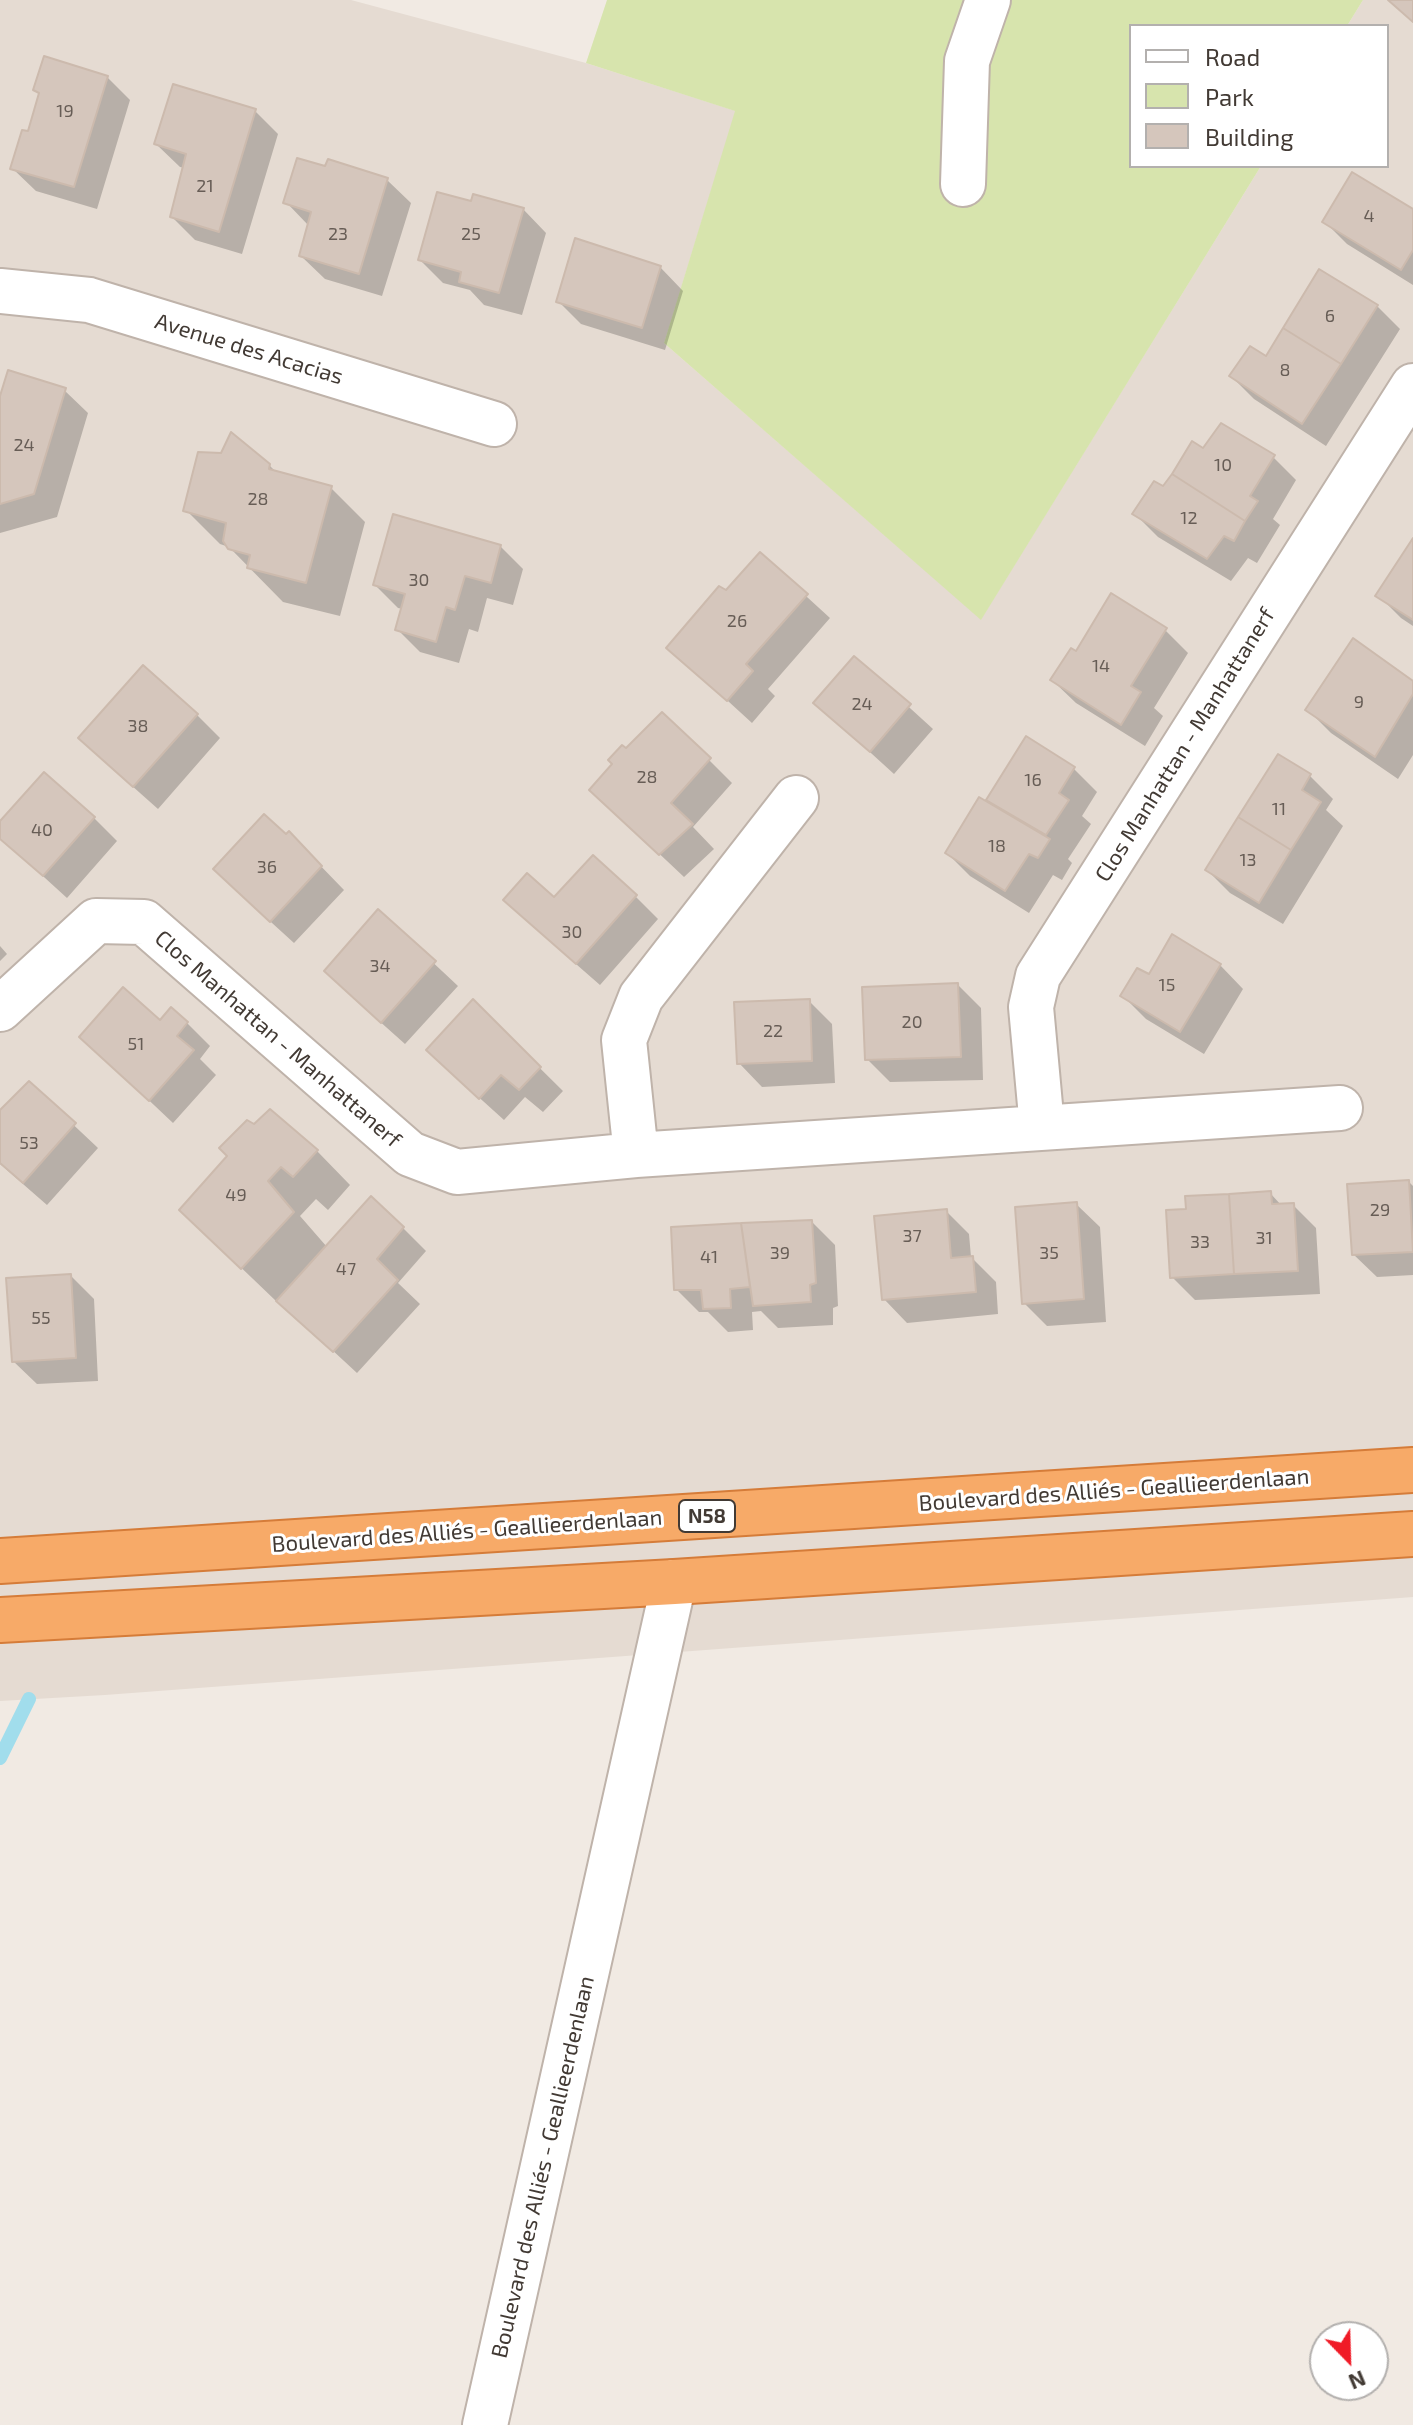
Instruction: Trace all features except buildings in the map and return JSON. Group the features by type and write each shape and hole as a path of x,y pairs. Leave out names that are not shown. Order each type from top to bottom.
{"highway":[{"name":"Boulevard des Alliés - Geallieerdenlaan","path":"0,1561 1413,1470"},
{"path":"0,1620 674,1582 1413,1534"}],"street":[{"path":"963,184 967,61 988,0"},
{"name":"Avenue des Acacias","path":"0,291 89,300 494,424"},
{"name":"Clos Manhattan - Manhattanerf","path":"1042,1127 1031,1007 1038,976 1413,386"},
{"path":"636,1155 624,1040 641,997 796,798"},
{"name":"Clos Manhattan - Manhattanerf","path":"0,1009 96,921 144,922 410,1154 457,1172 636,1155 1340,1108"},
{"name":"Boulevard des Alliés - Geallieerdenlaan","path":"485,2425 674,1582"}],"shaded area":[{"path":"0,0 351,0 586,63 736,111 664,343 981,619 1260,168 1389,168 1389,24 1348,24 1363,0 1413,0 1413,1597 0,1701"}],"green space":[{"path":"607,0 1363,0 1348,24 1129,24 1129,168 1260,168 981,620 664,343 735,111 586,63"}],"waterway":[{"path":"0,1758 29,1699"}]}
